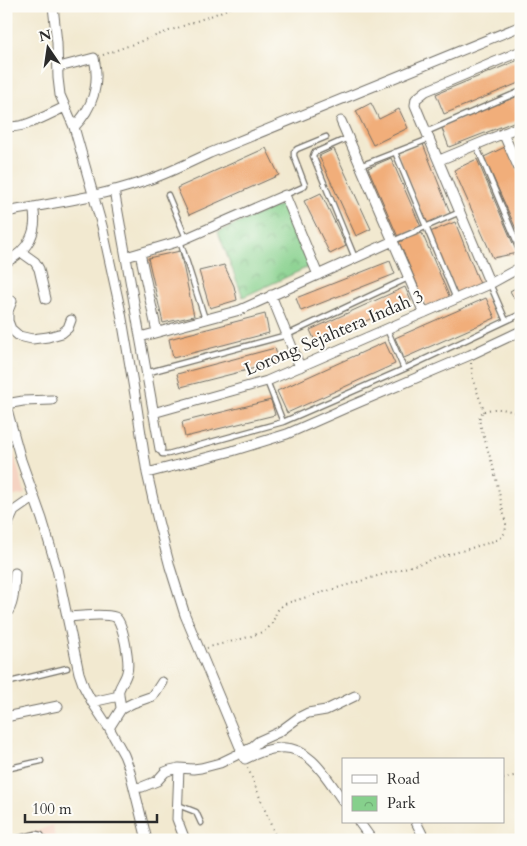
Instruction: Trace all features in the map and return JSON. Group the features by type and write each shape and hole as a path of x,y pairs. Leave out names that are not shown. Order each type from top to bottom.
{"street":[{"path":"53,6 60,95 74,127 102,226 121,313 136,395 147,472 158,521 185,615 243,756"},
{"path":"6,212 93,195 143,182 521,26"},
{"path":"490,284 415,106 416,98 426,90 521,51"},
{"path":"58,67 94,58 97,71 94,96 86,112 74,127"},
{"path":"6,126 15,127 26,124 65,107"},
{"path":"341,122 424,313"},
{"path":"442,159 521,126"},
{"path":"504,133 520,171"},
{"path":"114,190 160,449"},
{"path":"126,257 183,240 285,195 318,275"},
{"path":"6,262 15,258 21,252 32,236 35,224 33,207"},
{"path":"140,337 240,310 393,241"},
{"path":"21,252 35,262 39,269 46,299"},
{"path":"140,253 157,332"},
{"name":"Lorong Sejahtera Indah 3","path":"153,413 268,381 490,284 521,267"},
{"path":"271,296 300,367"},
{"path":"12,301 8,310 7,321 11,329 19,336 32,339 62,333 68,328 71,320"},
{"path":"147,472 250,446 287,434 521,331"},
{"path":"52,400 23,401 6,405 21,460 50,542 79,673 84,688 124,755 148,840"},
{"path":"6,528 14,511 34,497"},
{"path":"6,614 10,608 14,590 15,573"},
{"path":"68,617 108,615 119,620 128,667 120,689 121,709"},
{"path":"109,728 121,709 153,696 162,682"},
{"path":"92,702 119,696"},
{"path":"243,756 259,742 279,732 298,718 326,710 355,696"},
{"path":"6,717 58,706"},
{"path":"134,788 157,781 165,772 180,768 194,769 279,748 289,748 298,751 316,764 342,800"},
{"path":"180,768 177,819 185,840"},
{"path":"360,824 372,840"},
{"path":"417,824 425,840"}],"lane":[{"path":"360,166 395,152 521,91"},
{"path":"285,195 305,185 294,152 326,137"},
{"path":"348,138 314,153 313,156 355,258"},
{"path":"476,145 521,252"},
{"path":"395,152 456,299"},
{"path":"168,195 183,240 205,319"},
{"path":"393,241 460,212"},
{"path":"146,373 287,335 408,278"},
{"path":"490,284 506,322"},
{"path":"160,449 162,454 168,454 283,422 404,369 521,314"},
{"path":"388,329 404,369"},
{"path":"268,381 283,422"},
{"path":"6,684 66,668"},
{"path":"6,769 41,761"},
{"path":"178,805 196,812 201,823"},
{"path":"11,840 36,834 41,835 44,840"}],"path":[{"path":"94,58 234,6"},
{"path":"470,355 473,380 484,411"},
{"path":"200,650 259,633 269,627 281,606 287,603 488,543 504,536 506,524 479,418 484,411 498,408 521,415"},
{"path":"243,756 276,840"},
{"path":"504,779 521,774"}],"shaded area":[{"path":"6,425 25,494 6,498"},
{"path":"53,825 55,840 13,840"}],"green space":[{"path":"284,203 315,264 243,297 218,232"}],"building":[{"path":"521,59 521,82 444,114 436,94"},
{"path":"521,95 521,119 449,147 441,126"},
{"path":"371,103 379,119 399,109 408,128 373,145 356,111"},
{"path":"423,144 451,215 426,225 398,154"},
{"path":"507,146 521,178 521,240 484,157"},
{"path":"266,148 279,175 189,215 177,188"},
{"path":"334,149 371,229 356,236 319,156"},
{"path":"391,158 421,227 398,237 368,168"},
{"path":"477,159 517,253 493,258 454,170"},
{"path":"321,193 346,246 330,254 304,201"},
{"path":"455,222 480,284 456,294 430,232"},
{"path":"422,233 450,298 427,307 399,242"},
{"path":"180,251 194,316 163,323 148,258"},
{"path":"390,261 395,274 301,311 296,298"},
{"path":"224,265 234,286 237,300 210,308 199,271"},
{"path":"521,285 521,303 518,305 510,291"},
{"path":"405,287 411,301 316,343 310,330"},
{"path":"486,298 495,318 404,358 395,338"},
{"path":"265,314 269,333 173,358 169,339"},
{"path":"385,342 395,364 287,413 277,391"},
{"path":"275,348 279,362 181,387 177,374"},
{"path":"271,400 275,415 185,437 182,422"}]}
